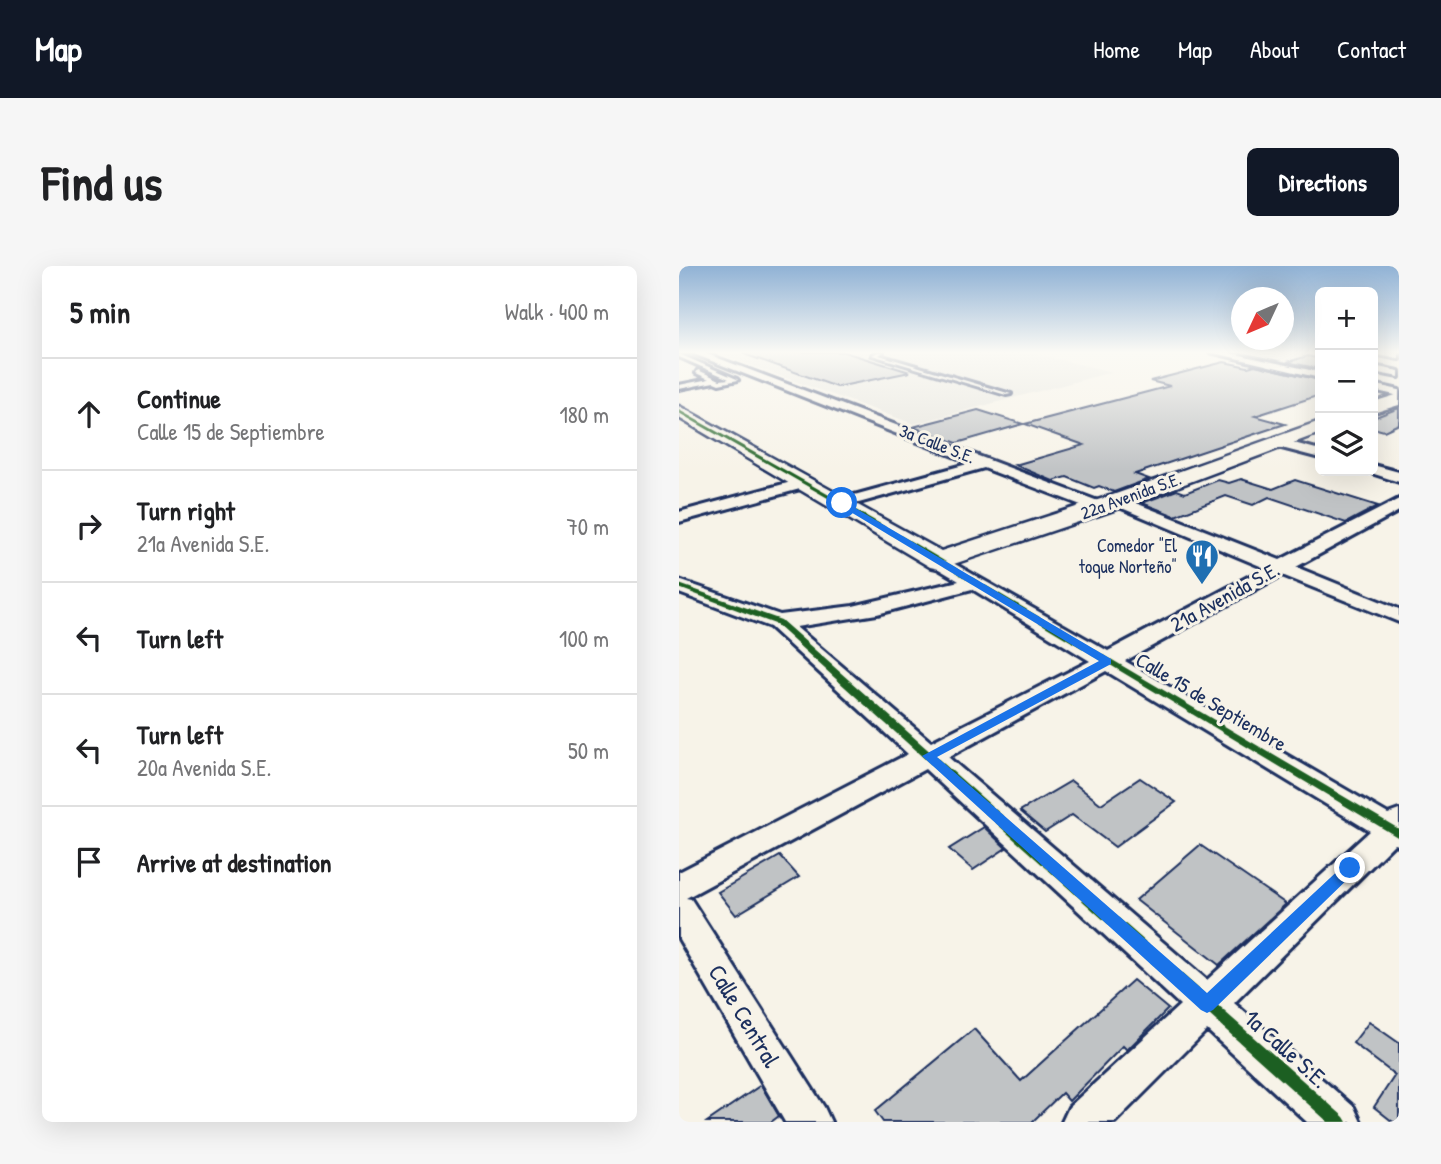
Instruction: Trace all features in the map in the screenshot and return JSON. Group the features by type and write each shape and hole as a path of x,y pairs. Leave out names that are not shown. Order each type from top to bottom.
{"street":[{"name":"3a Calle S.E.","path":"800,392 986,463 1109,504 1399,616"},
{"path":"1378,406 1399,399"},
{"name":"Calle 15 de Septiembre","path":"682,414 842,503 1107,662 1396,828"},
{"name":"22a Avenida S.E.","path":"939,561 1109,504 1315,429"},
{"path":"1279,443 1315,453"},
{"path":"842,503 986,463"},
{"path":"1378,471 1399,477"},
{"path":"679,517 806,483"},
{"name":"21a Avenida S.E.","path":"679,887 1107,662 1399,503"},
{"path":"679,586 778,622 834,617 888,607 973,583"},
{"name":"1a Calle S.E.","path":"778,622 1339,1122"},
{"path":"1084,1122 1396,828"},
{"name":"Calle Central","path":"679,909 809,1122"}],"lane":[{"path":"1001,392 1008,394"}],"shaded area":[{"path":"825,392 1036,392 914,424"}],"building":[{"path":"1147,392 1315,392 1315,397 1255,416 1285,424 1135,474 1149,479 1114,492 1099,486 1094,488 1067,477 1053,481 1015,465 1084,445 1025,424"},
{"path":"1399,408 1399,424 1384,431 1378,429 1378,416"},
{"path":"978,410 1023,424 957,443 913,427"},
{"path":"1241,479 1273,489 1295,480 1378,506 1346,523 1269,497 1253,505 1226,496 1175,516 1142,503 1177,490 1185,493 1218,480 1229,483"},
{"path":"1140,778 1176,802 1115,847 1072,815 1045,832 1020,811 1071,781 1101,804"},
{"path":"984,827 1006,848 973,870 949,849"},
{"path":"1200,845 1286,904 1219,965 1136,900"},
{"path":"780,856 799,877 736,915 718,892"},
{"path":"1133,980 1168,1009 1127,1050 1123,1046 1069,1101 1062,1093 1032,1122 883,1122 875,1111 974,1029 1021,1081"},
{"path":"1369,1022 1399,1043 1399,1122 1393,1122 1374,1107 1395,1075 1353,1043"},
{"path":"761,1085 779,1116 771,1122 707,1122"}],"cycle path":[{"path":"679,411 905,540 1399,834"},
{"path":"679,586 778,622 1339,1122"}],"place":[{"name":"Comedor \"El toque Norteño\"","path":"1202,586"}],"route":[{"path":"842,503 1107,662 928,756 1207,1004 1350,868"}]}
